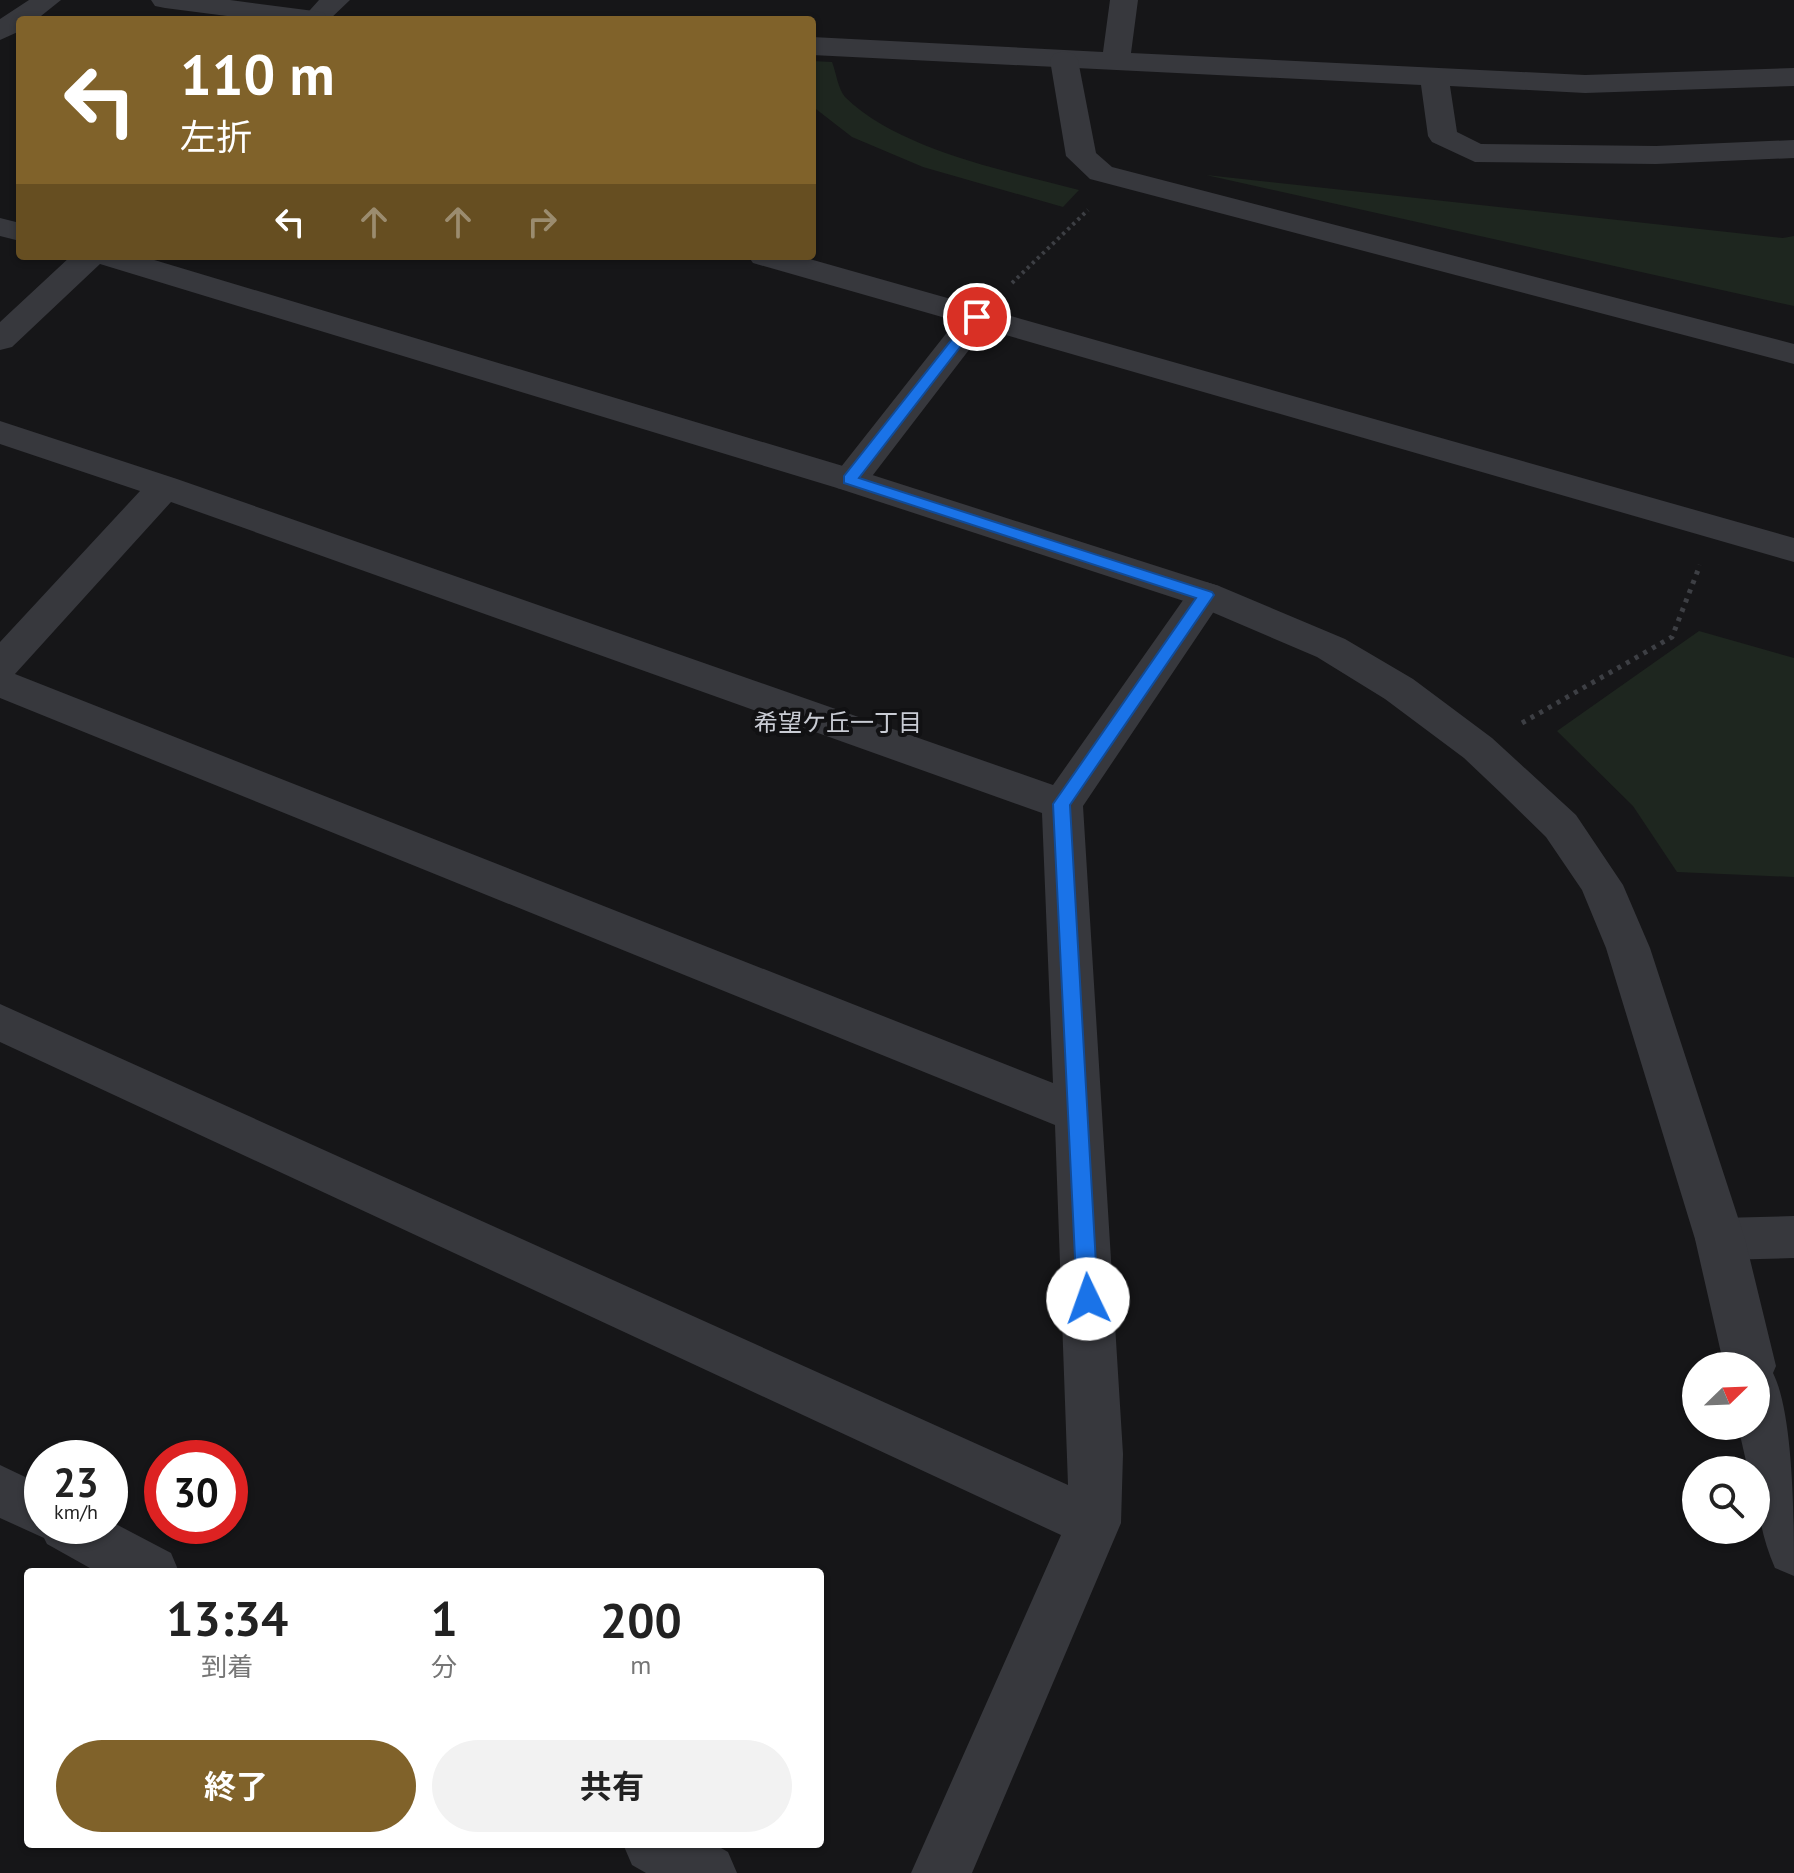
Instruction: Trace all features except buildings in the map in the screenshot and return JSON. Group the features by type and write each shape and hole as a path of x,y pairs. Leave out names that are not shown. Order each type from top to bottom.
{"street":[{"path":"24,16 47,0"},
{"path":"165,0 290,16"},
{"path":"317,16 336,0"},
{"path":"1116,63 1124,0"},
{"path":"816,46 1585,84 1794,77"},
{"path":"1064,60 1081,156 1101,173 1794,354"},
{"path":"1434,77 1443,136 1475,153 1656,155 1794,149"},
{"path":"0,340 86,260"},
{"path":"120,260 850,480 1206,595 1331,648 1399,689 1478,748 1561,826 1601,885 1628,948 1720,1239 1747,1352"},
{"path":"778,260 1794,550"},
{"path":"850,480 977,317"},
{"path":"0,432 1062,804"},
{"path":"0,666 164,487"},
{"path":"941,1873 1094,1523 1096,1454 1062,804 1206,595"},
{"path":"0,683 1077,1113"},
{"path":"0,1022 1094,1523"},
{"path":"1720,1239 1794,1237"},
{"path":"1768,1440 1794,1550"},
{"path":"0,1490 24,1503"},
{"path":"99,1544 144,1568"},
{"path":"660,1848 707,1873"}],"path":[{"path":"977,317 1121,178"},
{"path":"1478,748 1672,637 1714,526"}],"shaded area":[{"path":"816,61 832,62 845,97 894,131 955,156 1079,190 1063,207 923,167 852,137 816,109"},
{"path":"1206,175 1783,238 1794,236 1794,306"},
{"path":"1699,631 1794,658 1794,877 1677,872 1633,806 1557,731"}],"district":[{"name":"希望ケ丘一丁目","path":"838,723"}],"route":[{"path":"977,317 850,480 1206,595 1062,804 1088,1299"}]}
